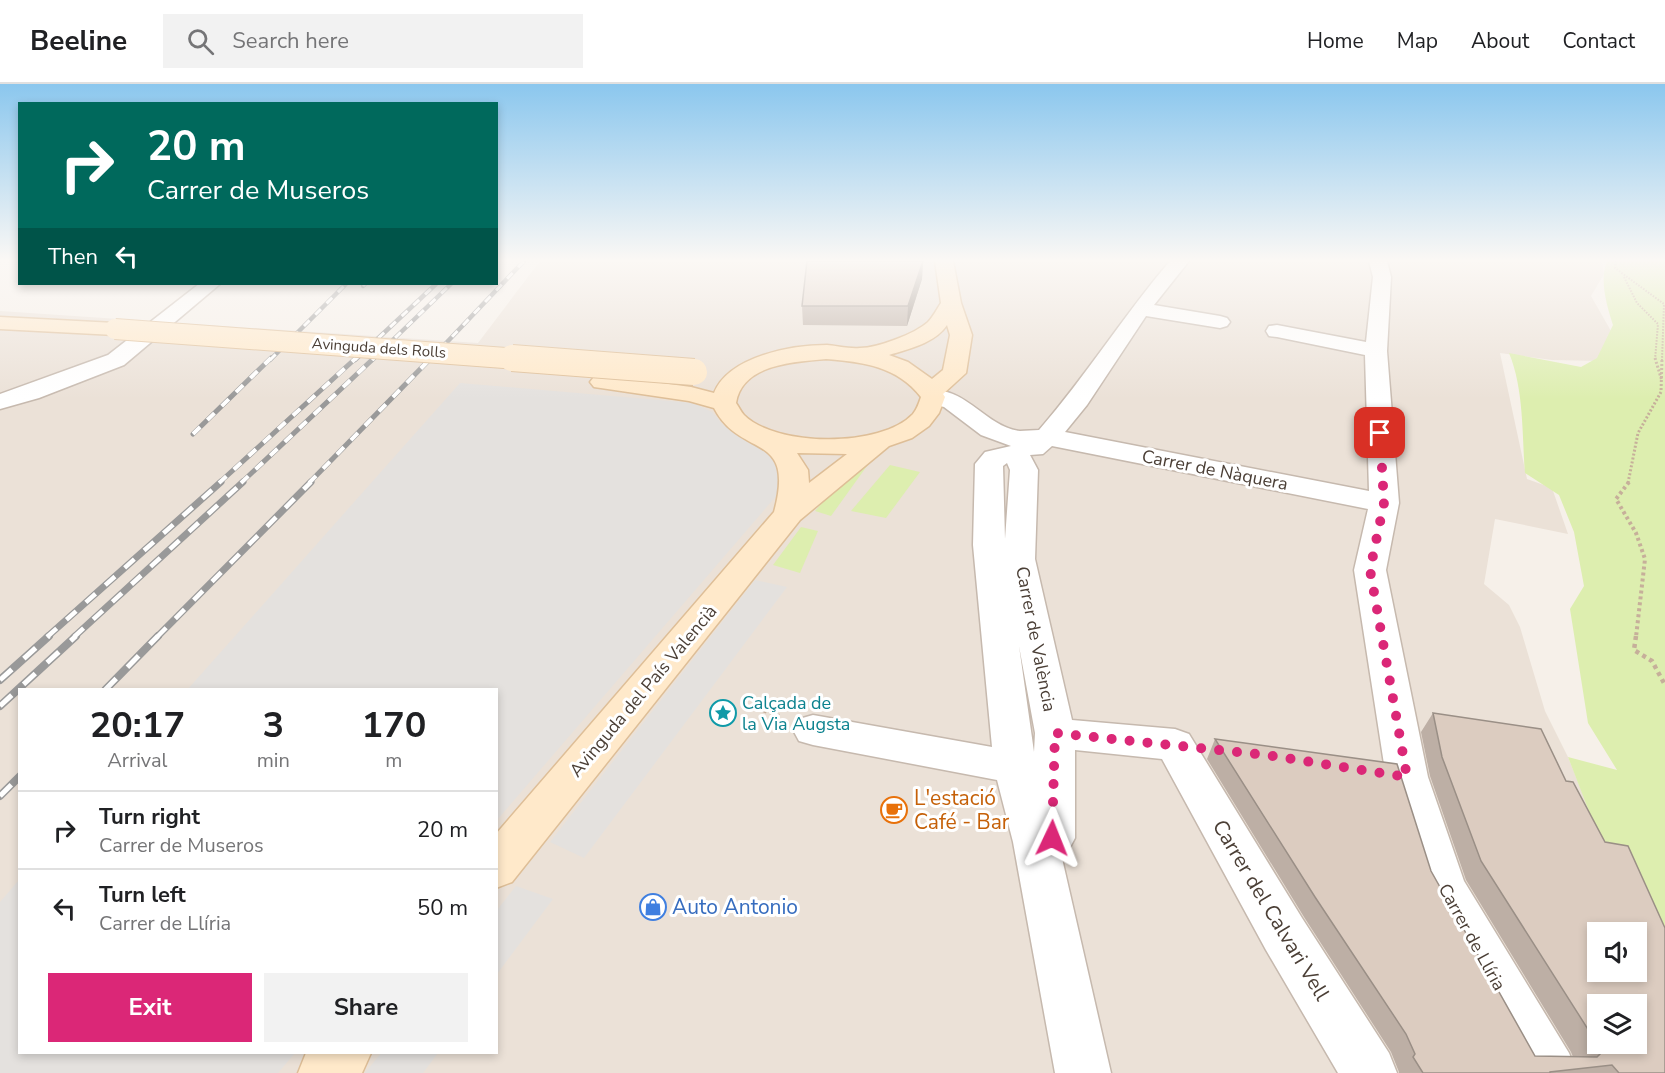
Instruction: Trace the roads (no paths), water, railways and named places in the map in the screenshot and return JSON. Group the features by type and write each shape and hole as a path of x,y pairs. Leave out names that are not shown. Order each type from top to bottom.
{"main road":[{"path":"863,355 910,342 935,327 948,307"},
{"path":"932,395 918,376 894,363 863,355 826,352 789,356 757,366 739,376 727,389 724,403 736,422 764,437 812,446 843,446 881,440 904,432 920,421 929,410 932,395 954,373 961,335 952,307"},
{"name":"Avinguda dels Rolls","path":"0,322 139,330 693,383 724,403"},
{"name":"Avinguda dels Rolls","path":"0,337 602,382 693,383 757,366"},
{"name":"Avinguda del País Valencià","path":"764,437 789,457 797,481 789,514"},
{"name":"Avinguda del País Valencià","path":"498,866 789,514 881,440"},
{"path":"326,1073 342,1054"}],"street":[{"path":"0,402 116,360 181,307"},
{"name":"Carrer de Llíria","path":"1380,307 1376,351 1384,503 1370,570 1407,777 1443,889 1549,1073"},
{"path":"920,421 945,421 960,425 991,448 1004,450 1036,447 1078,400 1140,309 1220,322"},
{"path":"1277,331 1376,351"},
{"path":"932,395 954,402 1004,450"},
{"name":"Carrer de Nàquera","path":"1047,437 1384,503"},
{"name":"Carrer de València","path":"1036,842 1052,838 1055,733 1019,559 1024,470 1004,450 989,464 989,545 1015,767 1036,842 1083,1073"},
{"path":"813,730 1015,767"},
{"name":"Carrer del Calvari Vell","path":"1055,733 1175,746 1284,934 1369,1073"}],"railway":[{"path":"270,360 323,307"},
{"path":"355,360 411,307"},
{"path":"372,360 427,307"},
{"path":"430,360 480,307"},
{"path":"193,434 271,358"},
{"path":"219,483 356,358"},
{"path":"241,483 374,358"},
{"path":"309,483 431,358"},
{"path":"47,637 221,482"},
{"path":"74,637 243,482"},
{"path":"157,637 311,482"},
{"path":"0,680 49,636"},
{"path":"20,688 76,636"},
{"path":"107,688 158,636"},
{"path":"0,706 18,689"},
{"path":"0,796 18,778"}],"place":[{"name":"Calçada de la Via Augsta","path":"723,713"},
{"name":"L'estació Café - Bar","path":"894,810"},
{"name":"Auto Antonio","path":"653,907"}]}
